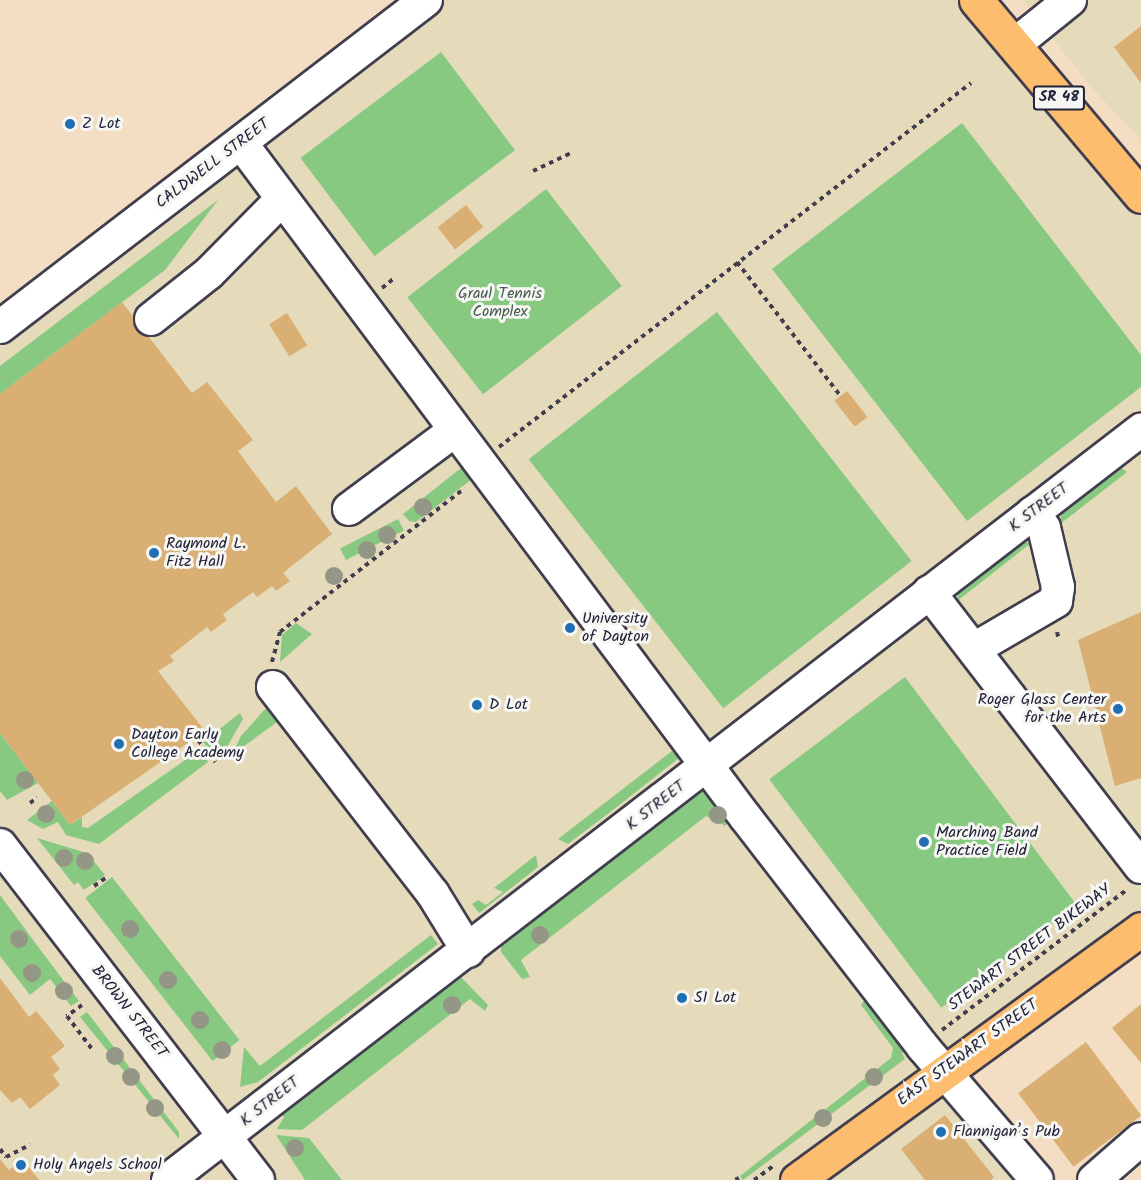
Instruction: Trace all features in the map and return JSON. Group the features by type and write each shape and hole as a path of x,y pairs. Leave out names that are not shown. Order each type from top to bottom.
{"main road":[{"name":"SR 48","path":"976,0 1141,196"},
{"name":"EAST STEWART STREET","path":"806,1177 945,1069 1141,929"}],"street":[{"name":"CALDWELL STREET","path":"0,327 426,0"},
{"path":"1014,45 1070,0"},
{"path":"241,143 281,201 454,431 709,765 945,1069 1037,1180"},
{"path":"151,319 209,273 281,201"},
{"name":"K STREET","path":"168,1180 1141,430"},
{"path":"349,509 454,431"},
{"path":"974,649 1056,601 1058,587 1044,528 1033,513"},
{"path":"930,592 974,649 1138,876"},
{"path":"273,678 433,894 468,951"},
{"name":"BROWN STREET","path":"0,845 258,1180"},
{"path":"1094,1180 1141,1139"}],"path":[{"path":"495,450 971,83"},
{"path":"533,171 571,153"},
{"path":"737,262 839,394"},
{"path":"273,678 280,632 472,482"},
{"path":"1057,632 1059,640"},
{"path":"198,740 215,762"},
{"path":"30,803 37,798"},
{"name":"STEWART STREET BIKEWAY","path":"934,1036 1138,876"},
{"path":"94,886 107,877"},
{"path":"82,1005 67,1016 92,1049"},
{"path":"1,1151 6,1157 30,1145"}],"shaded area":[{"name":"University of Dayton","path":"426,0 976,0 1141,196 1141,929 797,1180 0,1180 0,327"},
{"path":"1023,0 1141,0 1141,139 1091,87"},
{"path":"940,1085 1022,1180 817,1180"}],"green space":[{"path":"441,52 515,150 374,256 300,158"},
{"path":"962,123 1141,355 1141,387 967,521 772,269"},
{"name":"Graul Tennis Complex","path":"546,189 622,286 483,394 407,297"},
{"path":"218,200 165,270 0,394 0,366"},
{"path":"717,312 912,561 723,708 529,459"},
{"path":"1120,467 1127,472 1059,525 1063,509"},
{"path":"461,468 472,479 416,522 409,521 403,514"},
{"path":"398,519 404,531 346,560 340,549"},
{"path":"1021,542 1031,543 956,602 960,589"},
{"path":"296,623 312,634 280,662 282,635"},
{"name":"Marching Band Practice Field","path":"905,677 1077,905 941,1008 769,779"},
{"path":"267,707 277,722 232,755 241,736"},
{"path":"240,713 243,719 227,747 219,754 211,752 203,742"},
{"path":"0,733 38,783 7,800 0,791"},
{"path":"201,749 208,762 99,844 66,835 58,822 43,829 27,820 52,801 70,825 82,817 82,827 88,828"},
{"path":"672,751 679,758 618,806 568,844 558,839"},
{"path":"707,790 729,821 725,826 706,816 521,960 530,977 522,979 501,952 501,940 691,795"},
{"path":"37,838 87,853 105,875 84,890 78,882 74,885"},
{"path":"536,855 538,867 479,913 472,904 478,900 486,905 503,892 494,888"},
{"path":"112,877 239,1040 213,1061 85,898"},
{"path":"0,895 79,1001 71,1006 50,979 30,995 0,956"},
{"path":"431,935 438,944 258,1082 240,1087 244,1047 260,1066"},
{"path":"459,975 488,1005 485,1011 470,999 302,1130 277,1129 284,1117 280,1112"},
{"path":"867,997 908,1048 902,1053 905,1059 743,1180 740,1176 891,1058 893,1048 861,1005"},
{"path":"87,1012 179,1132 179,1139 80,1017"},
{"path":"276,1135 309,1138 342,1180 305,1180"}],"building":[{"path":"1141,26 1141,83 1114,47"},
{"path":"466,205 483,227 455,249 438,227"},
{"name":"Raymond L. Fitz Hall","path":"122,302 192,393 207,382 253,440 238,451 276,502 296,486 332,534 283,573 290,581 276,591 272,586 257,597 253,592 223,614 227,620 211,632 207,627 170,656 174,661 158,671 205,731 70,825 0,733 0,394"},
{"path":"287,313 307,345 289,356 269,324"},
{"path":"847,391 867,417 855,427 834,401"},
{"name":"Roger Glass Center for the Arts","path":"1141,612 1141,778 1115,786 1078,640"},
{"path":"0,978 29,1017 36,1011 65,1046 51,1057 60,1069 53,1075 60,1085 30,1109 20,1097 12,1103 0,1090"},
{"path":"1141,1004 1141,1063 1112,1028"},
{"path":"1086,1042 1141,1116 1073,1167 1018,1093"},
{"name":"Flannigan’s Pub","path":"945,1115 994,1177 991,1180 925,1180 901,1149"},
{"name":"Holy Angels School","path":"0,1159 9,1170 23,1159 39,1180 0,1180"}],"place":[{"name":"Z Lot","path":"70,124"},
{"name":"Raymond L. Fitz Hall","path":"154,553"},
{"name":"University of Dayton","path":"570,628"},
{"name":"D Lot","path":"477,705"},
{"name":"Roger Glass Center for the Arts","path":"1118,709"},
{"name":"Dayton Early College Academy","path":"119,744"},
{"name":"Marching Band Practice Field","path":"924,842"},
{"name":"S1 Lot","path":"682,998"},
{"name":"Flannigan’s Pub","path":"941,1132"},
{"name":"Holy Angels School","path":"21,1165"}]}
